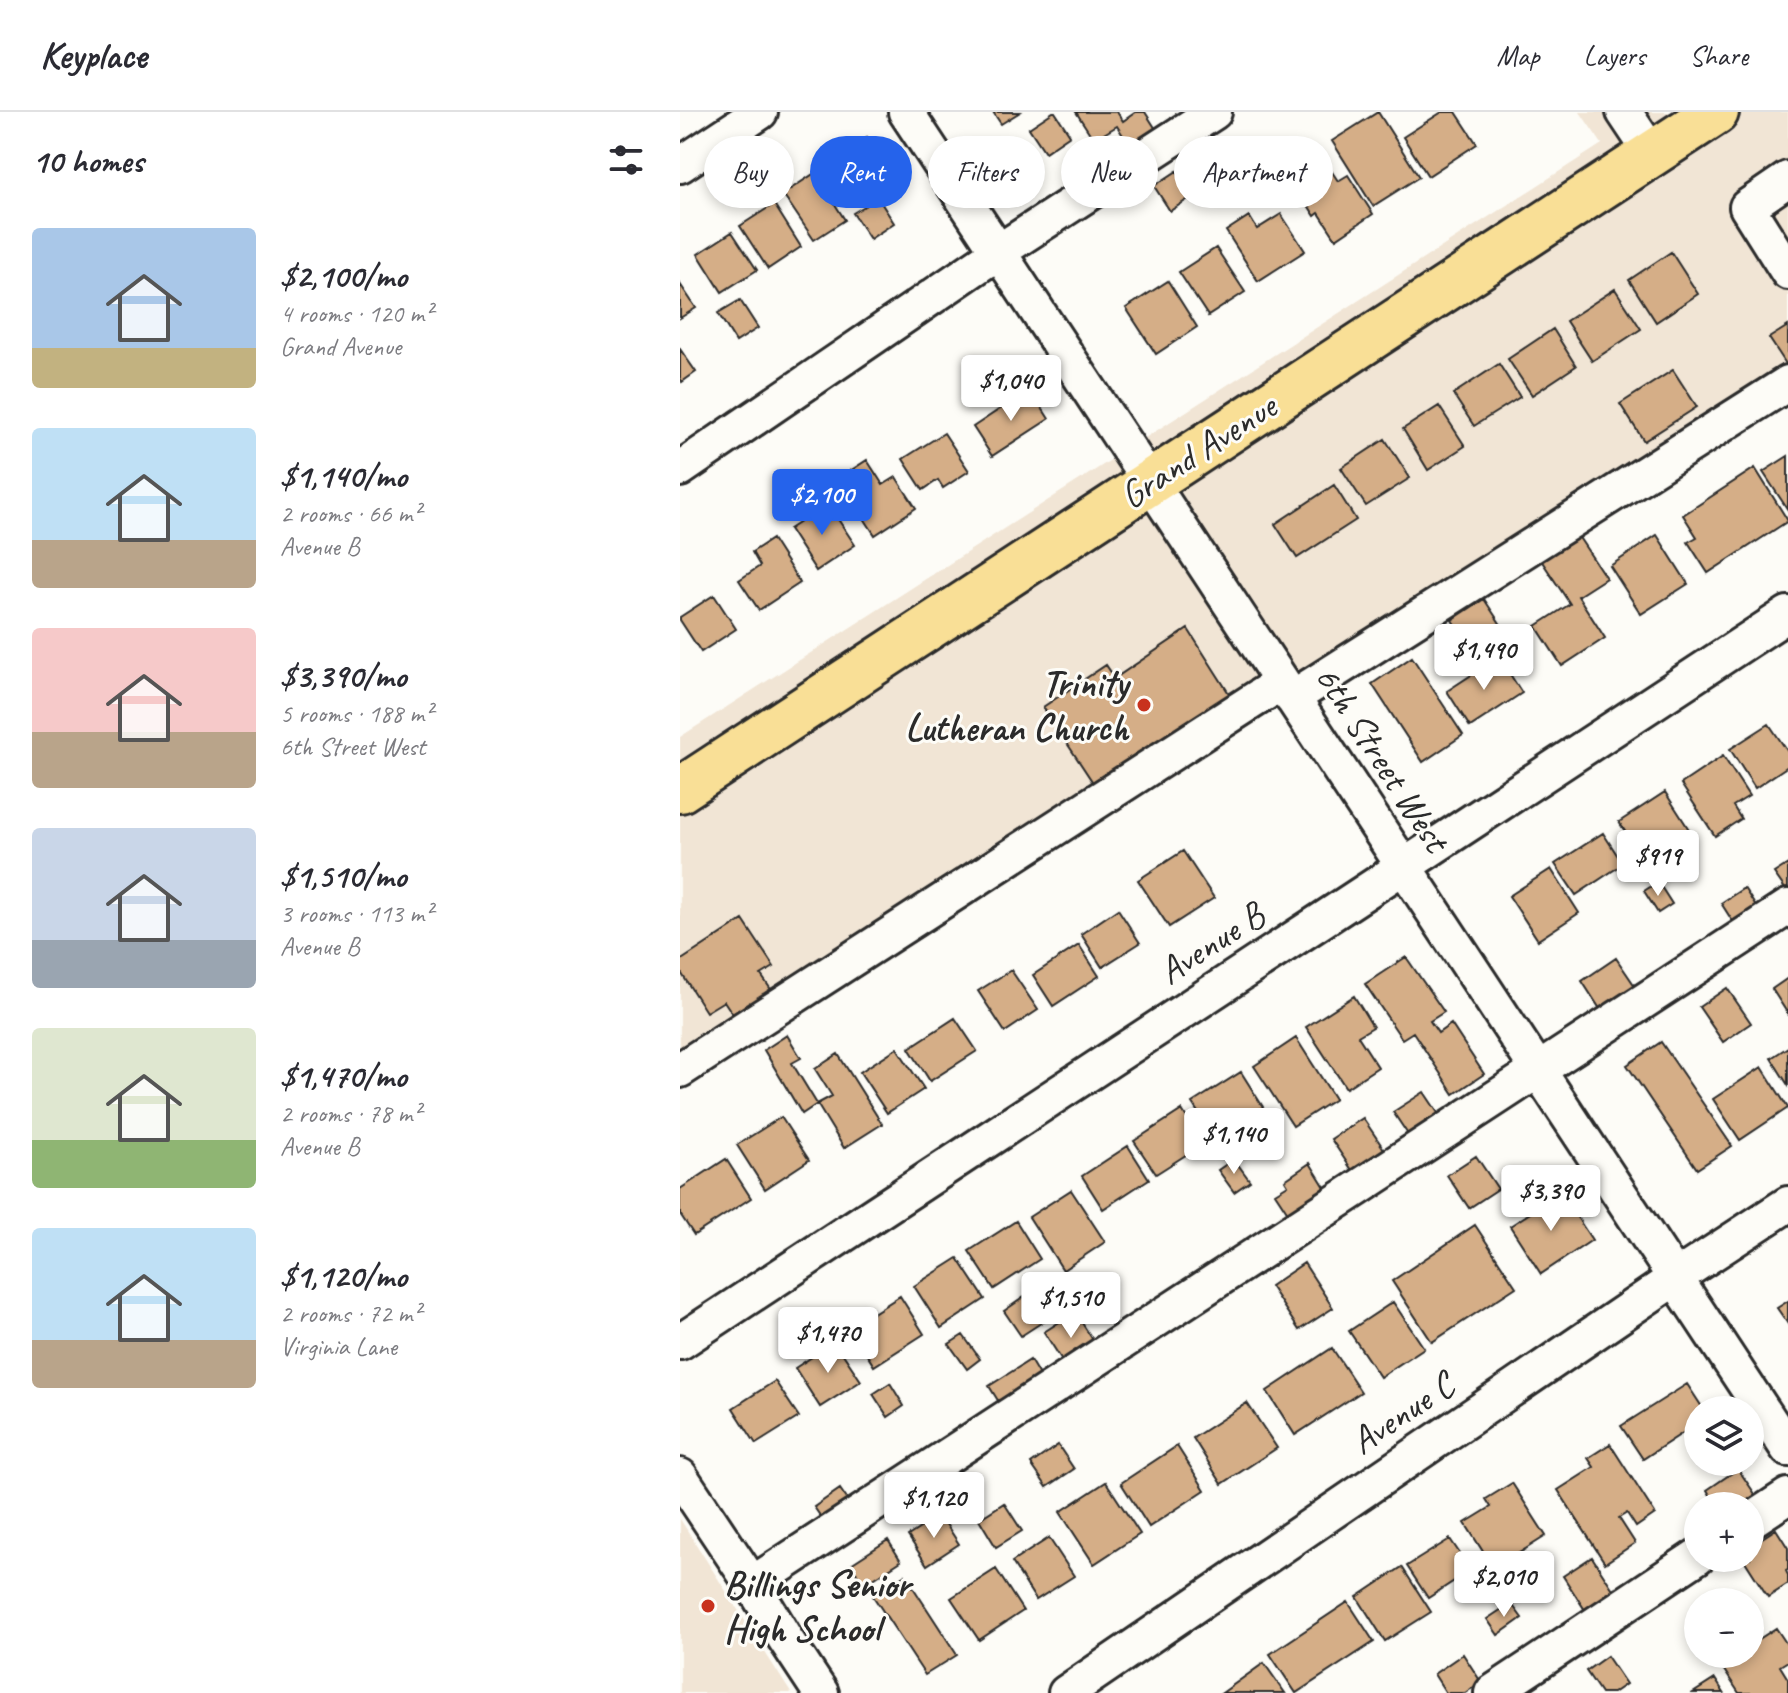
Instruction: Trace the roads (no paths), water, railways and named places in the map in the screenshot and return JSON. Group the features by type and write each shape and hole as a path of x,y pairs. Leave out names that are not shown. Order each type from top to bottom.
{"main road":[{"name":"Grand Avenue","path":"680,790 1716,112"}],"street":[{"path":"680,165 760,112"},
{"name":"6th Street West","path":"906,112 1788,1449"},
{"path":"680,469 998,252 1214,112"},
{"path":"1624,112 1652,154"},
{"path":"1788,179 1747,207 1788,272"},
{"path":"680,1070 1287,690 1788,383"},
{"name":"Avenue B","path":"680,1342 1788,614"},
{"path":"752,1584 1788,907"},
{"name":"Avenue C","path":"1086,1687 1675,1278 1788,1204"},
{"path":"680,1476 821,1693"},
{"path":"1764,1512 1788,1496"},
{"path":"1492,1693 1684,1565"}],"place":[{"name":"Trinity Lutheran Church","path":"1144,705"},
{"name":"Billings Senior High School","path":"708,1606"}]}
